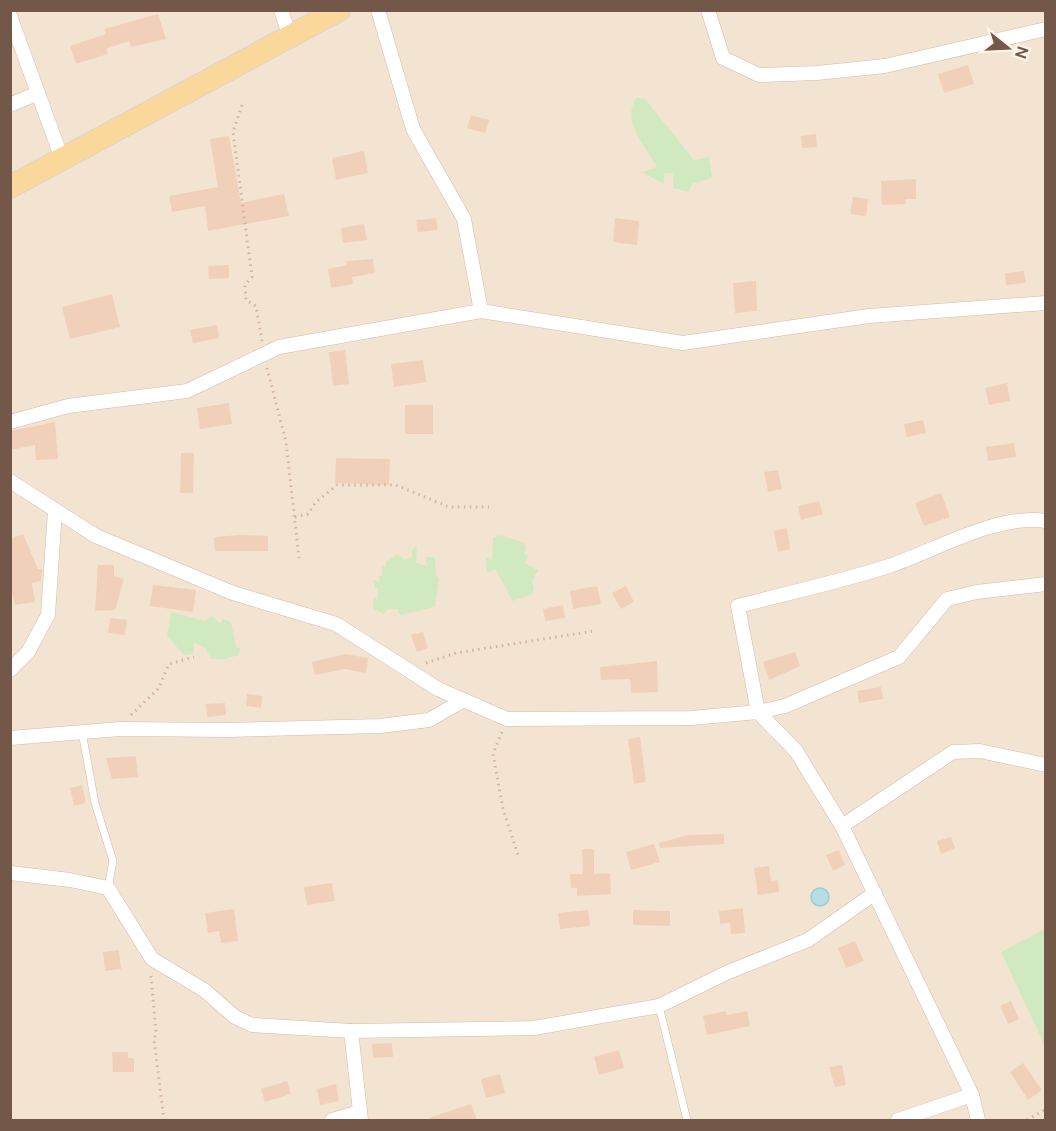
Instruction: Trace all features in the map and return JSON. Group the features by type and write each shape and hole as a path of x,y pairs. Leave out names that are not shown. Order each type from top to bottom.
{"main road":[{"path":"10,187 339,10"}],"street":[{"path":"282,10 290,37"},
{"path":"378,10 413,129 464,219 481,311"},
{"path":"708,10 723,58 759,75 818,73 885,66 1046,30"},
{"path":"10,16 62,159"},
{"path":"10,105 38,93"},
{"path":"10,422 68,406 187,392 279,347 481,311 683,343 869,316 1046,303"},
{"path":"10,481 96,536 222,588 336,624 438,689 507,719 691,718 758,712 785,706 899,657 947,599 977,592 1046,584"},
{"path":"10,670 28,652 48,615 56,510"},
{"path":"978,1120 972,1095 842,826 796,751 758,712 738,606 889,566 982,530 1030,518 1046,521"},
{"path":"10,738 110,730 380,726 429,720 464,700"},
{"path":"842,826 953,752 980,751 1046,765"},
{"path":"10,873 70,880 108,888 152,959 204,990 235,1017 252,1025 351,1031 534,1028 659,1006 726,973 808,940 875,893"},
{"path":"332,1120 361,1116 351,1031"},
{"path":"898,1120 972,1095"}],"lane":[{"path":"82,732 95,803 112,861 108,888"},
{"path":"659,1006 687,1120"}],"path":[{"path":"242,105 233,132 252,277 245,285 246,300 256,306 264,354 286,442 299,558"},
{"path":"294,518 308,514 315,503 337,485 396,485 449,507 489,507"},
{"path":"407,670 456,653 594,631"},
{"path":"110,730 140,709 158,689 168,664 195,657"},
{"path":"507,719 493,754 503,809 519,858"},
{"path":"152,959 152,1000 156,1032 154,1040 164,1120"},
{"path":"1027,1120 1046,1109"}],"shaded area":[{"path":"11,11 1045,11 1045,1120 11,1120"}],"green space":[{"path":"637,97 646,100 694,160 709,157 712,178 692,184 688,192 673,188 673,174 664,173 664,184 642,172 657,167 633,124 632,106"},
{"path":"501,535 524,543 526,549 524,553 528,557 525,563 538,570 532,581 534,589 531,595 513,601 495,569 487,573 486,557 492,561 493,538"},
{"path":"417,546 416,563 428,566 425,561 428,557 435,557 436,575 439,578 435,607 400,615 398,609 389,609 383,614 373,608 374,597 378,600 378,588 375,588 373,580 381,582 378,577 382,575 382,566 385,567 386,562 398,554 404,560 412,557 412,550"},
{"path":"171,612 205,621 212,616 220,624 223,619 231,622 236,647 240,648 239,655 224,659 211,659 205,648 194,642 193,654 184,655 167,636"},
{"path":"1045,929 1046,1043 1044,1044 1001,952"}],"water":[{"path":"820,888 826,891 829,897 826,903 820,906 814,903 811,897 814,891"}],"building":[{"path":"158,14 166,39 131,47 129,41 106,49 108,54 76,64 70,46 106,34 104,29"},
{"path":"968,65 974,84 944,93 938,74"},
{"path":"471,115 489,120 485,133 467,128"},
{"path":"816,134 817,147 802,148 801,136"},
{"path":"229,136 241,203 284,194 289,216 208,231 205,206 172,212 169,196 218,187 210,139"},
{"path":"364,151 368,173 336,180 332,158"},
{"path":"916,179 916,199 905,199 906,204 882,205 881,181"},
{"path":"853,197 868,199 866,216 850,214"},
{"path":"436,218 438,230 418,232 416,220"},
{"path":"615,218 639,221 637,245 613,242"},
{"path":"364,224 367,240 343,243 341,228"},
{"path":"373,259 375,273 352,277 353,284 331,288 328,269 347,265 346,261"},
{"path":"229,265 229,278 209,279 208,266"},
{"path":"1024,271 1026,283 1006,285 1005,273"},
{"path":"756,281 757,311 735,313 733,283"},
{"path":"112,294 120,327 70,339 62,307"},
{"path":"217,325 219,338 193,343 190,330"},
{"path":"345,350 349,384 333,386 329,352"},
{"path":"423,360 426,382 394,387 391,364"},
{"path":"1007,383 1010,401 989,405 985,388"},
{"path":"229,403 232,424 200,429 197,408"},
{"path":"405,405 433,405 433,434 405,434"},
{"path":"923,420 926,433 907,437 904,424"},
{"path":"55,422 58,459 36,460 35,445 10,450 10,431"},
{"path":"1014,443 1016,457 988,461 986,447"},
{"path":"181,453 194,453 193,493 180,493"},
{"path":"336,458 390,459 389,485 335,483"},
{"path":"778,470 782,489 768,492 764,472"},
{"path":"941,493 950,517 924,526 915,503"},
{"path":"819,501 823,514 801,520 798,506"},
{"path":"787,528 790,549 778,552 774,531"},
{"path":"23,534 38,569 42,569 41,581 32,583 35,602 15,605 10,587 10,539"},
{"path":"268,536 268,551 215,551 214,537"},
{"path":"98,565 114,565 114,576 124,579 115,610 95,611"},
{"path":"153,585 196,590 193,612 150,606"},
{"path":"597,586 601,604 573,609 570,591"},
{"path":"626,586 634,602 621,609 612,593"},
{"path":"563,605 565,618 545,621 543,609"},
{"path":"110,618 127,620 125,635 108,633"},
{"path":"423,632 428,648 417,652 411,635"},
{"path":"795,652 800,666 769,680 763,662"},
{"path":"345,654 368,658 366,673 345,669 315,675 312,662"},
{"path":"657,661 658,692 631,693 630,679 601,680 600,667"},
{"path":"881,687 883,699 859,703 857,691"},
{"path":"247,694 262,696 261,708 246,706"},
{"path":"225,703 226,715 207,717 206,704"},
{"path":"640,737 646,782 634,784 628,739"},
{"path":"136,756 138,777 112,779 106,758"},
{"path":"82,785 86,803 74,806 70,788"},
{"path":"724,834 724,844 660,848 659,843 688,835"},
{"path":"951,837 955,848 941,854 937,841"},
{"path":"654,844 660,862 631,870 626,852"},
{"path":"582,849 594,849 594,874 610,873 611,894 577,896 577,888 571,888 570,874 583,874"},
{"path":"839,850 845,865 833,871 826,855"},
{"path":"769,866 771,881 778,880 779,892 758,895 754,868"},
{"path":"332,883 335,901 307,905 304,887"},
{"path":"743,908 745,933 731,934 730,923 720,924 719,911"},
{"path":"234,909 238,941 221,943 219,931 208,933 205,913"},
{"path":"588,910 590,926 560,929 558,913"},
{"path":"633,910 670,911 670,926 633,925"},
{"path":"855,941 864,961 846,968 838,948"},
{"path":"119,950 121,969 105,971 103,952"},
{"path":"1011,1001 1019,1019 1008,1024 1000,1006"},
{"path":"726,1011 727,1015 747,1011 750,1026 707,1035 703,1016"},
{"path":"392,1043 393,1057 373,1058 372,1044"},
{"path":"619,1050 624,1068 599,1075 594,1057"},
{"path":"112,1052 128,1052 128,1058 134,1058 134,1072 113,1072"},
{"path":"1023,1063 1042,1090 1028,1100 1010,1072"},
{"path":"842,1065 846,1085 835,1087 829,1067"},
{"path":"500,1074 505,1093 486,1098 481,1079"},
{"path":"287,1081 291,1094 265,1102 261,1089"},
{"path":"336,1084 339,1101 320,1105 317,1089"},
{"path":"471,1104 477,1120 429,1120 429,1118"}]}
